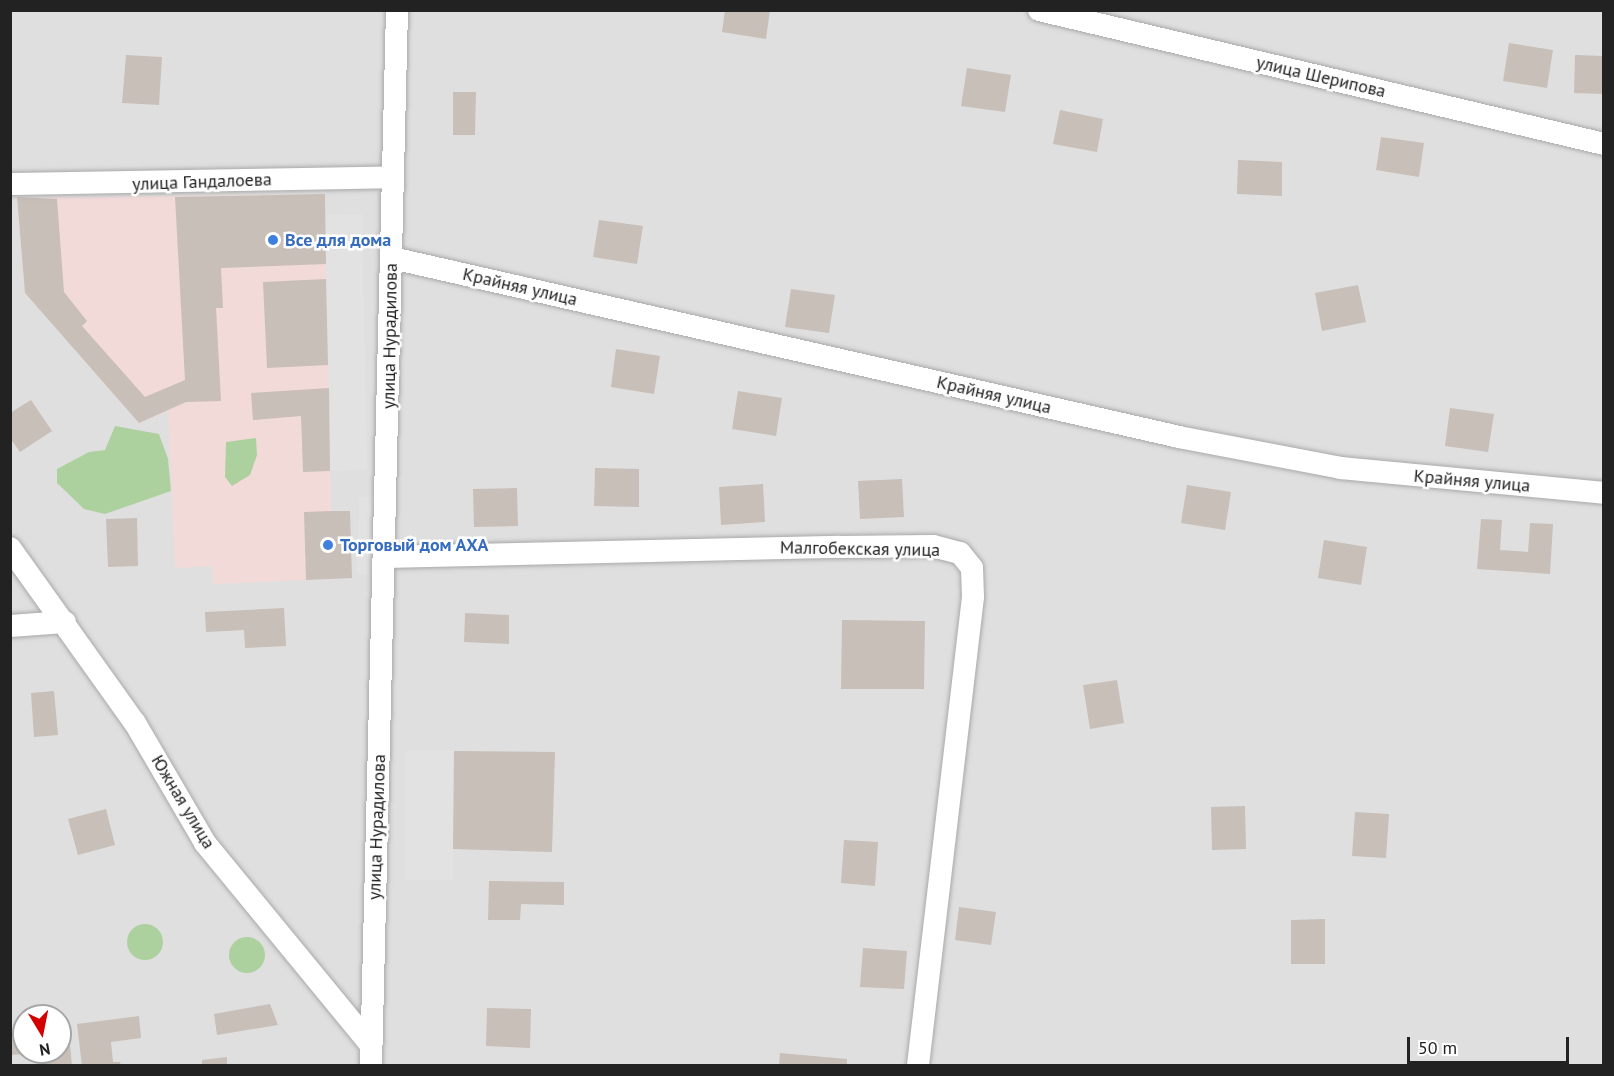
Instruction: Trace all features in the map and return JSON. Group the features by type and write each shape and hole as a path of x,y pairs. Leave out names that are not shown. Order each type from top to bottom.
{"street":[{"name":"улица Нурадилова","path":"372,1059 397,10"},
{"name":"улица Шерипова","path":"1039,10 1604,144"},
{"name":"улица Гандалоева","path":"10,184 393,177"},
{"name":"Крайняя улица","path":"392,258 1168,434 1330,466 1604,493"},
{"name":"Малгобекская улица","path":"384,556 933,546 960,553 972,568 973,597 918,1065"},
{"name":"Южная улица","path":"10,548 135,723 205,843 372,1059"},
{"path":"10,626 65,622"}],"shaded area":[{"path":"10,11 1603,11 1603,1065 11,1065"},
{"path":"325,194 331,511 350,511 352,578 213,584 212,566 175,568 168,411 139,423 25,293 17,198"},
{"path":"362,214 367,469 330,471 325,215"},
{"path":"359,497 376,497 375,574 357,574"},
{"path":"406,751 454,751 453,880 405,880"}],"green space":[{"path":"115,426 159,434 168,459 171,491 105,514 84,509 57,483 57,469 89,452 105,450"},
{"path":"256,438 257,455 250,475 232,486 225,477 226,442"},
{"path":"145,924 158,929 163,942 158,955 145,960 132,955 127,942 132,929"},
{"path":"247,937 260,942 265,955 260,968 247,973 234,968 229,955 234,942"}],"building":[{"path":"725,10 770,10 766,39 722,32"},
{"path":"1509,43 1553,50 1547,88 1503,81"},
{"path":"126,55 162,57 159,105 122,103"},
{"path":"1575,55 1604,56 1604,94 1574,93"},
{"path":"967,68 1011,75 1005,112 961,106"},
{"path":"453,92 476,92 475,135 453,135"},
{"path":"1060,110 1103,119 1097,152 1053,144"},
{"path":"1381,137 1424,143 1419,177 1376,170"},
{"path":"1238,160 1282,162 1282,196 1237,194"},
{"path":"325,194 326,264 221,268 223,308 216,308 221,401 186,402 139,423 25,293 17,197 57,199 64,292 87,321 82,326 145,397 185,380 175,197"},
{"path":"599,220 643,226 637,264 593,257"},
{"path":"326,279 328,365 267,368 263,282"},
{"path":"1358,285 1366,322 1322,331 1315,293"},
{"path":"791,289 835,295 829,333 785,327"},
{"path":"616,349 660,356 654,394 611,387"},
{"path":"329,388 330,471 303,472 301,416 253,420 251,393"},
{"path":"738,391 782,398 776,436 732,429"},
{"path":"31,400 52,431 20,452 10,438 10,413"},
{"path":"1450,408 1494,414 1488,452 1445,446"},
{"path":"595,468 639,469 639,507 594,506"},
{"path":"902,479 904,517 860,519 858,481"},
{"path":"763,484 765,522 721,525 719,487"},
{"path":"1187,485 1231,492 1225,530 1181,523"},
{"path":"517,488 518,526 474,527 473,489"},
{"name":"Торговый дом АХА","path":"350,511 352,578 306,580 304,512"},
{"path":"137,518 138,566 108,567 106,519"},
{"path":"1481,519 1502,520 1500,550 1528,552 1530,523 1553,524 1550,574 1477,569"},
{"path":"1324,540 1367,547 1361,585 1318,578"},
{"path":"284,608 286,646 245,648 244,630 206,632 205,612"},
{"path":"465,613 509,615 509,644 464,642"},
{"path":"842,620 925,621 924,689 841,689"},
{"path":"1117,680 1124,723 1090,729 1083,685"},
{"path":"54,691 58,735 34,737 31,693"},
{"path":"454,751 555,752 552,852 453,849"},
{"path":"1245,806 1246,849 1212,850 1211,807"},
{"path":"106,809 115,845 78,855 68,819"},
{"path":"1355,812 1389,814 1386,858 1352,856"},
{"path":"844,840 878,842 875,886 841,883"},
{"path":"489,881 564,882 564,905 521,904 520,920 488,920"},
{"path":"959,907 996,912 991,945 955,940"},
{"path":"1325,919 1325,964 1291,964 1291,920"},
{"path":"863,948 907,951 904,989 860,987"},
{"path":"270,1004 278,1025 217,1035 214,1014"},
{"path":"487,1008 531,1009 530,1048 486,1046"},
{"path":"139,1016 141,1038 111,1042 113,1062 120,1062 121,1066 82,1066 77,1024"},
{"path":"10,1039 12,1039 12,1055 10,1055"},
{"path":"780,1053 847,1059 847,1066 779,1066"},
{"path":"227,1057 227,1066 202,1066 202,1060"},
{"path":"41,1064 72,1064 72,1066 41,1066"}],"place":[{"name":"Все для дома","path":"273,240"},
{"name":"Торговый дом АХА","path":"328,545"}]}
